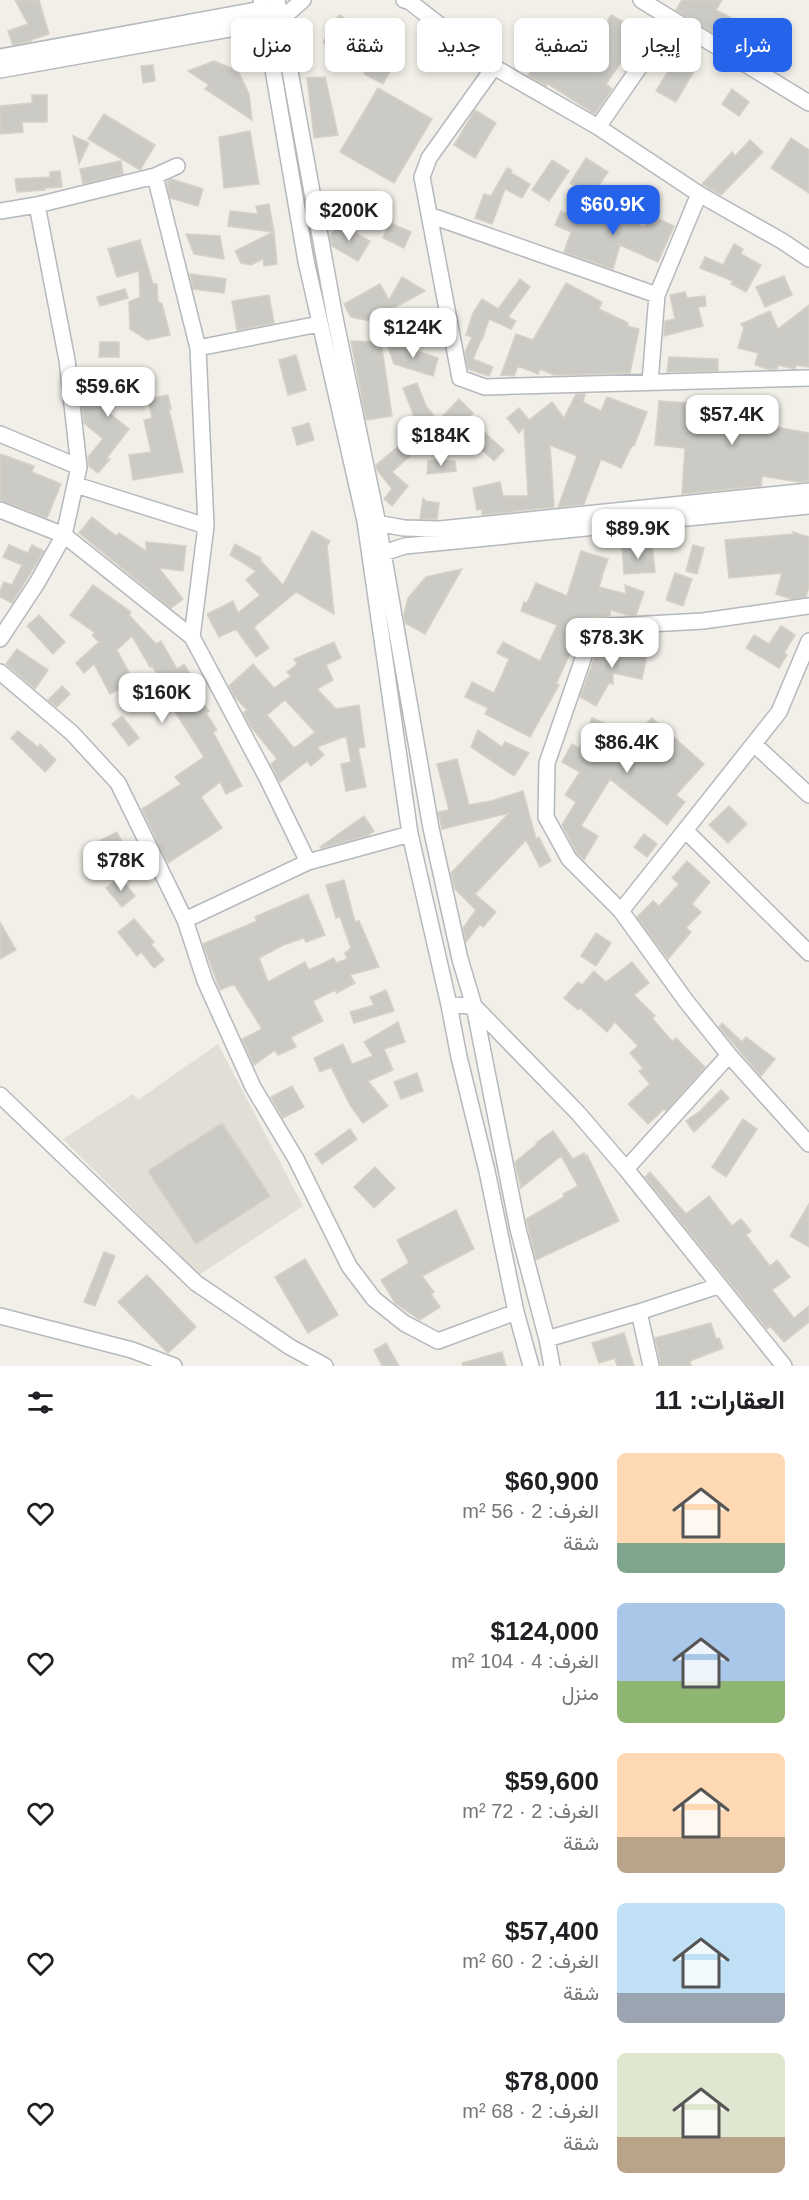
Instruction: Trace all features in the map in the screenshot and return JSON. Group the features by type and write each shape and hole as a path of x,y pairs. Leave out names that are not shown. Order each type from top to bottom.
{"street":[{"path":"0,70 270,10 304,0"},
{"path":"404,0 430,18"},
{"path":"640,0 669,18"},
{"path":"0,57 270,10"},
{"path":"270,10 319,324 371,522"},
{"path":"270,10 335,318 377,556 431,828 460,959 474,1005 518,1229 552,1366"},
{"path":"701,38 809,103"},
{"path":"491,72 429,158 422,177 460,378 485,387 809,378"},
{"path":"501,72 598,128 699,194 809,259"},
{"path":"598,128 636,72"},
{"path":"0,211 37,205 155,176 177,166"},
{"path":"155,176 198,348 206,526 192,637"},
{"path":"650,382 657,295 699,194"},
{"path":"0,639 37,583 64,535 80,467 67,360 37,205"},
{"path":"429,214 657,295"},
{"path":"198,348 319,324"},
{"path":"0,434 80,467"},
{"path":"76,485 206,526"},
{"path":"371,522 404,528 440,529 809,491"},
{"path":"377,556 405,546 809,506"},
{"path":"0,510 64,535 192,637 267,778 308,862"},
{"path":"377,556 410,834 459,1057 487,1171 516,1312 531,1366"},
{"path":"809,606 703,621 594,627 547,763 546,817 569,860 621,910 686,1001 729,1055 809,1144"},
{"path":"621,910 779,712 809,641"},
{"path":"0,672 72,733 118,783 184,920 205,981 253,1087 296,1159 349,1266 374,1299 404,1323 438,1341 516,1312"},
{"path":"754,744 809,795"},
{"path":"686,831 809,953"},
{"path":"184,920 308,862 410,834"},
{"path":"449,1005 474,1005 578,1113 626,1169 784,1366"},
{"path":"626,1169 729,1055"},
{"path":"0,1095 196,1283 290,1347 325,1366"},
{"path":"547,1340 718,1286"},
{"path":"639,1312 651,1366"},
{"path":"0,1316 132,1350 174,1366"}],"shaded area":[{"path":"218,1044 303,1206 199,1275 63,1139 133,1094 138,1100"}],"building":[{"path":"15,0 39,0 49,34 13,45 8,31 28,24"},
{"path":"682,0 722,0 716,10 732,18 713,18 713,33 701,25 701,18 689,18 676,10"},
{"path":"611,15 621,20 621,63 606,84 612,89 595,114 548,84 546,86 528,75 530,72 609,72 609,18"},
{"path":"214,61 231,68 231,72 238,72 249,94 252,120 205,89 209,85 188,71"},
{"path":"153,65 155,81 143,83 141,66"},
{"path":"365,72 390,72 383,84 364,74"},
{"path":"668,72 693,72 676,102 656,91"},
{"path":"325,77 338,135 314,138 307,78"},
{"path":"378,88 432,119 394,183 340,152"},
{"path":"732,89 749,102 739,116 722,104"},
{"path":"32,95 47,95 47,122 22,122 23,132 0,134 0,106 32,103"},
{"path":"475,110 496,123 475,158 454,145"},
{"path":"104,114 155,145 140,170 88,139"},
{"path":"250,131 259,184 224,188 219,137"},
{"path":"73,136 89,143 79,164"},
{"path":"791,138 809,150 809,193 771,168"},
{"path":"750,140 763,152 721,195 702,184 732,152 735,156"},
{"path":"586,158 608,172 591,197 570,183"},
{"path":"552,160 569,171 549,201 532,190"},
{"path":"121,161 123,174 83,184 80,169"},
{"path":"507,168 512,170 511,173 530,184 522,198 505,189 492,224 475,218 484,194 491,196"},
{"path":"60,171 62,187 17,192 15,179 50,177 50,172"},
{"path":"171,179 203,189 198,206 170,198 167,182"},
{"path":"597,200 644,227 650,215 674,226 658,262 620,245 613,269 564,252 571,232 555,225 561,211 585,222"},
{"path":"269,204 274,232 277,264 264,266 263,259 251,265 241,263 235,251 273,232 228,226 230,211 258,214 256,206"},
{"path":"338,223 370,241 358,261 332,246 330,237"},
{"path":"390,223 411,232 404,248 383,238"},
{"path":"186,234 220,236 224,259 194,254"},
{"path":"140,240 153,284 157,284 158,301 162,304 170,335 147,340 130,329 129,302 140,297 139,271 117,277 108,249"},
{"path":"734,244 743,249 741,254 761,265 746,292 731,284 733,281 700,268 705,257 723,265"},
{"path":"190,274 226,279 224,293 193,289"},
{"path":"784,276 792,295 765,307 756,287"},
{"path":"402,277 425,291 370,321 351,317 344,304 380,284 389,300"},
{"path":"520,279 530,287 508,317 516,321 511,329 489,319 473,359 493,367 489,376 468,369 465,352 472,337 466,335 473,313 482,299 498,309"},
{"path":"566,283 602,302 599,309 628,323 627,326 639,329 630,373 554,375 540,369 538,374 518,366 514,376 501,375 516,334 533,340"},
{"path":"125,289 128,298 100,306 97,297"},
{"path":"685,292 687,298 705,296 706,306 698,307 703,326 664,336 665,321 675,319 670,295"},
{"path":"269,295 274,323 237,330 232,301"},
{"path":"809,305 809,367 796,365 795,369 778,365 777,369 768,369 755,365 758,353 738,348 744,328 741,324 770,311 778,329"},
{"path":"412,315 425,318 422,332 409,329"},
{"path":"351,341 381,342 392,416 366,420"},
{"path":"386,341 438,358 433,376 394,364"},
{"path":"100,342 119,342 119,357 99,357"},
{"path":"296,355 306,390 288,395 279,360"},
{"path":"669,357 718,359 718,371 667,372"},
{"path":"139,368 144,372 137,379 145,387 134,397 128,390 108,412 129,429 98,473 89,466 88,457 103,439 84,423 82,405 100,385 109,393"},
{"path":"417,383 426,406 438,421 459,399 473,413 443,446 426,426 403,436 399,426 415,419 403,388"},
{"path":"576,394 585,394 583,402 601,411 607,397 647,412 634,446 621,468 601,459 584,504 558,507 577,456 550,445 554,507 482,515 482,509 477,510 473,488 500,482 503,496 528,496 524,427 519,433 507,418 519,408 529,420 552,402 564,418"},
{"path":"168,395 183,472 133,480 129,455 151,452 144,420 152,418 148,399"},
{"path":"755,399 774,402 770,426 809,433 809,481 798,482 762,476 761,486 682,494 685,448 655,445 659,401 706,404 706,409 731,412 732,404 753,408"},
{"path":"309,423 314,440 297,445 292,428"},
{"path":"484,432 504,450 494,461 474,443"},
{"path":"400,445 410,456 392,472 408,486 392,506 384,499 392,489 377,470 376,465"},
{"path":"0,454 34,466 32,472 61,484 47,518 0,500"},
{"path":"428,461 455,461 456,471 427,474"},
{"path":"423,498 426,501 439,503 437,519 420,519"},
{"path":"92,517 116,536 119,533 146,551 146,542 186,546 183,571 159,568 183,599 171,608 79,533"},
{"path":"312,531 330,541 327,546 334,614 296,592 254,627 269,648 256,657 236,629 219,637 207,614 233,601 238,613 260,595 246,580 256,571 230,555 235,544 261,558 260,560 283,585"},
{"path":"793,532 809,537 809,586 806,597 792,599 776,594 782,573 729,578 725,540 793,534"},
{"path":"9,545 28,553 32,545 44,551 12,603 0,597 0,591 4,582 12,585 22,565 3,557"},
{"path":"652,545 655,572 624,574 622,547"},
{"path":"693,545 704,548 697,574 686,571"},
{"path":"581,551 608,559 602,576 600,576 602,577 599,587 626,594 625,585 644,592 636,615 611,610 610,616 593,617 584,623 556,684 559,685 530,737 485,714 488,708 465,697 472,682 494,693 509,659 497,653 503,642 540,661 557,625 521,611 524,602 527,603 536,583 567,596"},
{"path":"462,569 425,634 405,623 404,614 408,598 426,577"},
{"path":"675,573 692,579 683,606 666,600"},
{"path":"93,585 131,612 129,615 156,644 161,641 177,669 184,664 194,680 189,683 209,711 206,713 217,730 213,732 242,786 226,794 220,782 201,797 222,828 168,863 142,809 181,784 175,777 204,757 170,704 176,700 152,666 150,667 132,636 117,650 134,682 110,694 94,664 84,673 76,663 99,642 92,635 95,633 70,615"},
{"path":"39,615 65,642 53,654 27,626"},
{"path":"781,626 795,635 784,653 787,655 779,668 746,648 754,635 769,644"},
{"path":"334,642 341,658 326,665 333,680 317,689 336,709 359,705 365,747 358,748 366,787 346,791 341,764 351,762 346,736 317,747 324,755 311,766 307,761 280,782 271,764 277,759 252,728 243,713 247,710 229,686 253,664 274,688 291,676 287,672 297,664 294,659","holes":["285,700 315,732 293,747 267,715"]},
{"path":"599,646 648,649 642,679 613,673 613,684 609,683 596,706 580,697"},
{"path":"17,649 48,670 35,689 6,664"},
{"path":"62,686 70,694 57,707 48,700"},
{"path":"122,716 139,738 129,746 112,724"},
{"path":"592,718 634,736 652,718 704,764 676,795 685,802 667,825 610,779 581,826 598,836 584,860 577,853 562,825 576,802 565,795 580,772 562,762 572,744 579,748"},
{"path":"478,730 502,747 505,742 529,753 514,776 471,747"},
{"path":"18,731 38,747 40,744 56,760 45,772 11,738"},
{"path":"457,759 469,805 523,791 536,839 539,837 551,861 540,867 526,840 475,894 496,912 483,927 480,924 466,942 463,928 476,910 455,889 451,873 509,813 442,829 438,812 449,810 437,764"},
{"path":"729,806 747,824 728,843 709,825"},
{"path":"364,816 374,831 367,836 320,847"},
{"path":"117,832 130,858 108,869 95,843"},
{"path":"644,834 657,844 647,857 634,847"},
{"path":"687,861 710,882 692,904 701,912 686,928 691,932 668,959 637,917 653,901 659,906 679,884 672,878"},
{"path":"120,877 135,896 122,907 106,888"},
{"path":"344,880 355,922 359,921 379,967 350,975 355,983 337,993 335,990 313,1001 323,1021 291,1037 296,1047 278,1055 275,1050 254,1065 242,1039 262,1029 234,984 220,990 203,944 257,921 255,917 308,894 325,935 306,942 304,938 283,945 259,958 268,982 305,962 309,970 334,958 336,963 347,959 345,953 351,948 340,917 336,918 326,885"},
{"path":"134,919 154,942 151,944 164,960 154,968 141,952 137,956 118,932"},
{"path":"0,922 16,950 0,959"},
{"path":"596,933 611,943 596,966 581,956"},
{"path":"632,962 649,983 634,995 655,1016 652,1018 672,1041 676,1038 705,1067 666,1111 664,1109 648,1124 628,1104 650,1084 639,1071 643,1068 630,1053 638,1046 615,1022 607,1032 580,1008 578,1010 564,998 578,982 582,985 594,971 606,982"},
{"path":"386,990 394,1011 354,1023 350,1012 374,1005 370,997"},
{"path":"398,1022 405,1042 384,1049 393,1070 368,1081 388,1106 363,1123 350,1105 331,1067 320,1072 314,1058 343,1044 352,1064 373,1056 364,1042"},
{"path":"722,1023 742,1042 746,1037 775,1059 761,1076 719,1027"},
{"path":"417,1073 423,1091 401,1099 394,1082"},
{"path":"292,1086 304,1107 283,1118 271,1097"},
{"path":"721,1090 729,1098 694,1132 686,1121"},
{"path":"743,1119 757,1129 726,1177 712,1167"},
{"path":"222,1123 270,1196 196,1244 148,1171"},
{"path":"350,1129 357,1139 322,1164 315,1154"},
{"path":"553,1131 573,1159 584,1153 586,1157 587,1155 619,1221 536,1260 526,1219 578,1186 561,1156 521,1188 515,1162"},
{"path":"375,1167 395,1188 374,1208 354,1187"},
{"path":"650,1172 686,1214 709,1196 732,1226 741,1219 751,1231 746,1235 770,1266 777,1260 790,1277 772,1290 794,1318 809,1306 809,1322 784,1342 770,1326 767,1329 645,1177"},
{"path":"809,1204 809,1247 790,1236"},
{"path":"456,1210 474,1249 422,1276 434,1292 431,1294 440,1307 420,1320 395,1303 381,1280 409,1263 397,1240"},
{"path":"104,1252 115,1256 95,1306 84,1302"},
{"path":"305,1259 338,1315 308,1333 275,1277"},
{"path":"147,1275 196,1327 168,1353 118,1302"},
{"path":"711,1323 716,1339 719,1338 723,1348 690,1361 691,1366 661,1366 655,1338"},
{"path":"624,1333 634,1366 617,1366 615,1358 599,1363 592,1343"},
{"path":"386,1343 399,1366 382,1366 374,1350"},
{"path":"502,1352 506,1366 463,1366 462,1363"}]}
